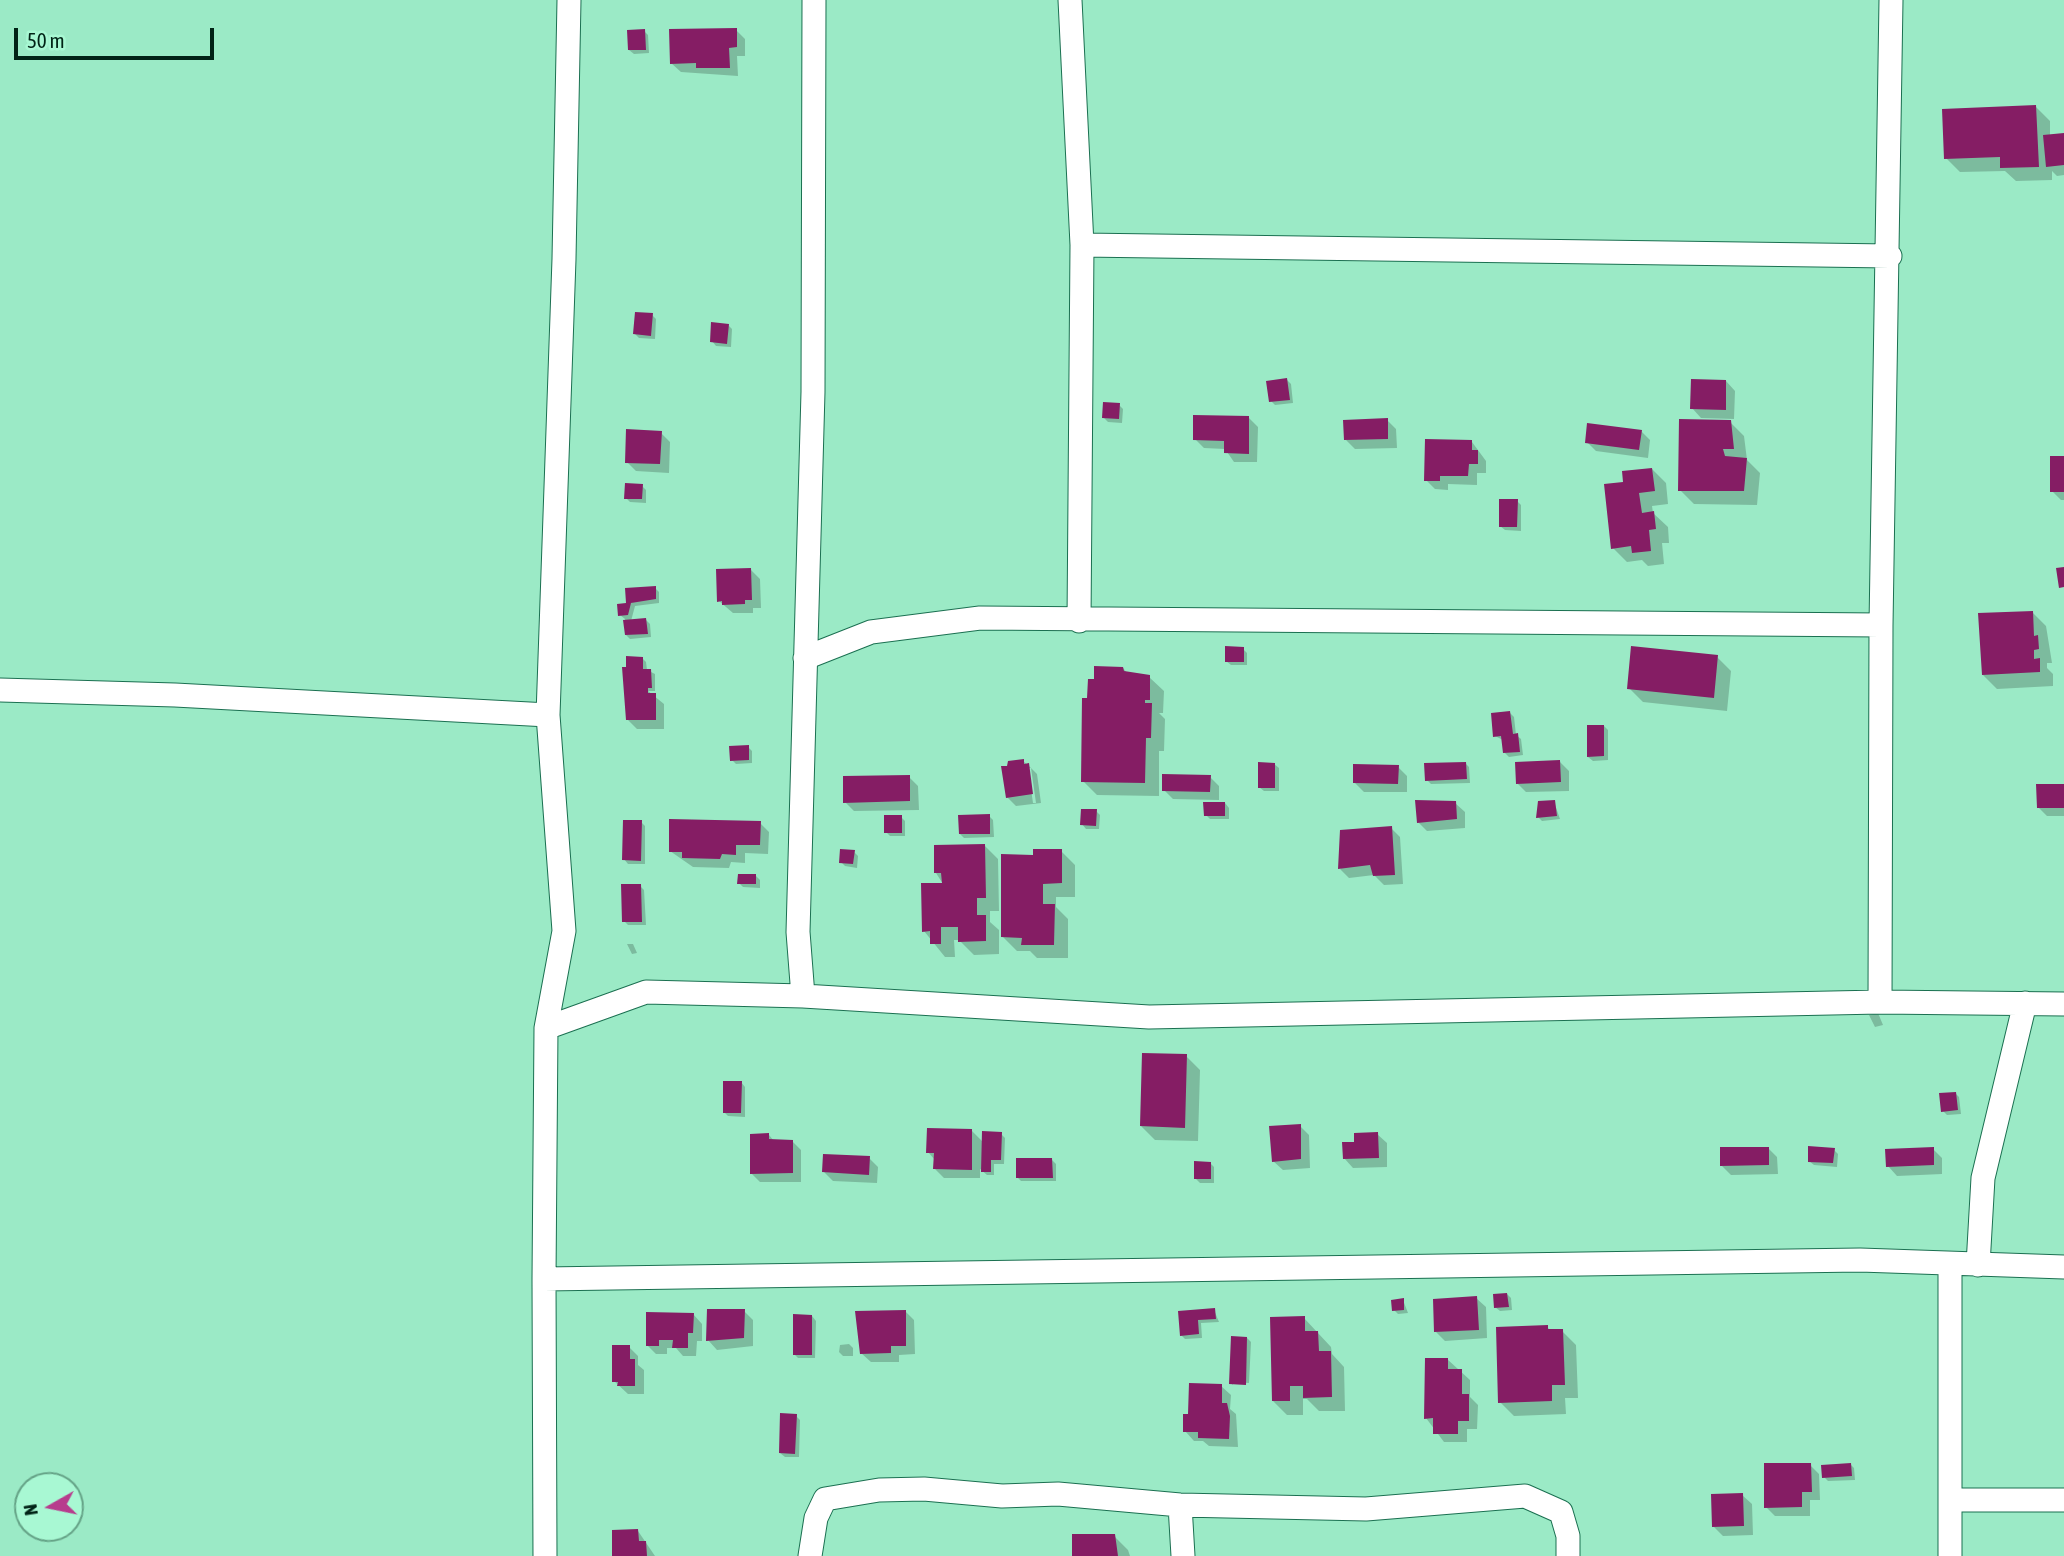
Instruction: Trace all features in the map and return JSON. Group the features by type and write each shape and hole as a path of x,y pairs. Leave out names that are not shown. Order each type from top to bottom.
{"street":[{"path":"545,1556 546,1028 564,931 548,715 564,260 569,0"},
{"path":"803,996 798,932 813,392 814,0"},
{"path":"1070,0 1082,245 1079,621"},
{"path":"1880,1002 1881,625 1891,0"},
{"path":"1082,245 1889,256"},
{"path":"805,659 871,632 922,623 980,618 1079,621 1362,619 1881,625"},
{"path":"0,690 174,695 548,715"},
{"path":"546,1028 646,992 803,996 1149,1017 1880,1002 2064,1004"},
{"path":"1978,1265 1983,1178 2025,1003"},
{"path":"544,1279 1860,1260 2064,1267"},
{"path":"1950,1264 1950,1556"},
{"path":"810,1556 816,1518 825,1499 879,1490 924,1489 1002,1496 1058,1493 1180,1506 1366,1509 1525,1496 1561,1512 1568,1536 1568,1556"},
{"path":"1951,1500 2064,1500"},
{"path":"1180,1506 1183,1556"}],"building":[{"path":"737,28 737,47 729,48 730,68 696,68 696,63 670,64 669,29"},
{"path":"645,29 646,50 628,50 627,30"},
{"path":"2036,105 2039,167 2000,168 2000,157 1944,159 1942,109"},
{"path":"2064,133 2064,165 2046,167 2043,135"},
{"path":"635,312 653,313 651,336 633,334"},
{"path":"711,322 729,324 727,344 710,342"},
{"path":"1287,378 1290,400 1269,402 1266,381"},
{"path":"1691,379 1726,380 1726,410 1690,409"},
{"path":"1103,402 1120,403 1119,419 1102,418"},
{"path":"1193,415 1249,416 1249,454 1224,453 1224,441 1193,440"},
{"path":"1388,418 1388,439 1344,440 1343,420"},
{"path":"1679,419 1731,420 1734,449 1723,449 1725,456 1747,458 1744,491 1678,491"},
{"path":"1587,423 1642,430 1639,450 1585,443"},
{"path":"626,429 662,431 660,464 625,463"},
{"path":"1425,439 1472,440 1472,450 1478,450 1478,464 1469,464 1468,476 1440,476 1440,481 1424,481"},
{"path":"2050,456 2064,456 2064,492 2050,492"},
{"path":"1652,468 1655,491 1639,493 1642,513 1654,511 1656,529 1649,530 1651,551 1632,553 1631,546 1611,549 1604,484 1623,482 1622,471"},
{"path":"625,483 643,484 642,499 624,499"},
{"path":"1499,499 1518,499 1517,527 1499,527"},
{"path":"2064,567 2064,587 2059,588 2056,568"},
{"path":"751,568 752,600 745,600 745,604 722,605 722,601 717,602 716,569"},
{"path":"656,586 656,599 631,603 628,615 618,616 617,604 626,603 625,588"},
{"path":"2033,611 2034,636 2038,635 2039,649 2034,650 2034,659 2040,658 2040,672 1982,675 1978,613"},
{"path":"646,618 648,634 625,635 623,620"},
{"path":"1225,646 1244,647 1244,662 1225,662"},
{"path":"1631,646 1718,655 1714,698 1627,689"},
{"path":"626,656 643,657 643,669 651,669 652,688 648,688 648,693 656,693 656,720 626,720 622,667 626,667"},
{"path":"1094,666 1123,667 1124,671 1150,675 1150,700 1145,700 1145,703 1152,703 1151,738 1146,738 1145,783 1081,782 1082,698 1087,698 1088,679 1094,679"},
{"path":"1510,711 1513,734 1518,733 1520,752 1503,753 1501,736 1493,737 1491,713"},
{"path":"1587,725 1604,725 1604,756 1587,757"},
{"path":"749,745 749,760 730,761 729,746"},
{"path":"1024,759 1024,764 1029,763 1033,794 1006,798 1001,766 1007,766 1008,761"},
{"path":"1560,760 1561,782 1516,784 1515,762"},
{"path":"1258,762 1275,763 1275,788 1258,788"},
{"path":"1466,762 1467,779 1425,781 1424,763"},
{"path":"1353,764 1399,765 1398,784 1353,783"},
{"path":"1162,774 1211,775 1210,792 1162,791"},
{"path":"910,775 910,801 843,803 843,776"},
{"path":"2036,784 2064,784 2064,808 2037,808"},
{"path":"1415,800 1456,801 1457,819 1417,823"},
{"path":"1555,800 1557,816 1536,818 1538,801"},
{"path":"1203,802 1225,802 1225,816 1204,816"},
{"path":"1081,809 1097,809 1096,826 1080,825"},
{"path":"990,814 990,834 959,834 958,815"},
{"path":"884,815 902,815 902,833 884,833"},
{"path":"669,819 761,821 760,845 736,845 736,855 722,854 720,859 682,858 682,852 669,852"},
{"path":"623,820 642,820 641,861 622,860"},
{"path":"1392,826 1395,875 1373,876 1370,865 1338,869 1340,830"},
{"path":"985,844 986,898 977,898 977,915 986,915 986,941 958,942 958,927 941,927 941,944 930,944 930,931 922,932 921,883 942,883 941,873 934,873 934,845"},
{"path":"840,849 855,850 853,864 839,863"},
{"path":"1033,849 1062,849 1062,883 1043,884 1043,904 1055,904 1054,945 1021,945 1022,938 1001,937 1001,854 1033,855"},
{"path":"738,874 756,874 756,884 737,884"},
{"path":"621,884 641,884 642,922 622,922"},
{"path":"1142,1053 1187,1054 1185,1128 1140,1126"},
{"path":"723,1081 742,1081 741,1113 723,1113"},
{"path":"1956,1092 1958,1110 1941,1112 1939,1093"},
{"path":"1301,1124 1301,1159 1272,1162 1269,1126"},
{"path":"927,1128 972,1129 972,1170 933,1169 934,1153 926,1153"},
{"path":"982,1131 1002,1132 1001,1160 991,1160 991,1172 981,1172"},
{"path":"1378,1132 1379,1158 1343,1159 1342,1142 1354,1142 1354,1133"},
{"path":"769,1133 769,1139 793,1140 793,1173 750,1174 750,1134"},
{"path":"1808,1146 1835,1148 1833,1163 1808,1162"},
{"path":"1720,1147 1769,1147 1769,1165 1720,1166"},
{"path":"1934,1147 1934,1165 1886,1167 1885,1149"},
{"path":"823,1154 870,1156 869,1175 822,1172"},
{"path":"1016,1158 1052,1158 1053,1178 1016,1178"},
{"path":"1194,1161 1211,1162 1211,1179 1194,1179"},
{"path":"1507,1293 1509,1307 1494,1308 1493,1294"},
{"path":"1477,1296 1479,1330 1434,1332 1433,1299"},
{"path":"1404,1298 1404,1310 1392,1311 1391,1300"},
{"path":"1215,1308 1216,1319 1198,1320 1199,1334 1180,1336 1178,1311"},
{"path":"707,1309 745,1309 744,1338 706,1341"},
{"path":"906,1310 906,1346 891,1346 891,1353 860,1354 855,1311"},
{"path":"646,1312 694,1313 693,1333 688,1333 688,1348 672,1348 673,1340 659,1340 659,1346 646,1346"},
{"path":"793,1314 812,1315 812,1355 793,1355"},
{"path":"1305,1316 1305,1331 1318,1331 1319,1351 1331,1351 1332,1397 1303,1398 1303,1386 1290,1386 1290,1401 1272,1401 1270,1317"},
{"path":"1548,1325 1548,1329 1563,1329 1565,1385 1552,1385 1552,1401 1498,1403 1496,1327"},
{"path":"1231,1336 1247,1337 1246,1385 1229,1384"},
{"path":"612,1345 630,1345 630,1359 635,1359 635,1386 617,1386 618,1382 612,1382"},
{"path":"1425,1358 1448,1358 1448,1369 1462,1369 1462,1394 1469,1394 1469,1421 1458,1421 1458,1434 1433,1434 1433,1418 1424,1419"},
{"path":"1189,1383 1222,1384 1222,1403 1227,1403 1230,1416 1229,1439 1198,1438 1198,1432 1183,1432 1183,1414 1188,1414"},
{"path":"780,1413 797,1414 795,1454 779,1453"},
{"path":"1764,1463 1811,1463 1812,1492 1802,1492 1802,1507 1764,1508"},
{"path":"1851,1463 1852,1476 1822,1478 1821,1465"},
{"path":"1743,1493 1744,1526 1712,1527 1711,1494"},
{"path":"638,1529 639,1541 646,1541 647,1556 612,1556 612,1530"},
{"path":"1072,1534 1115,1534 1118,1556 1072,1556"}]}
